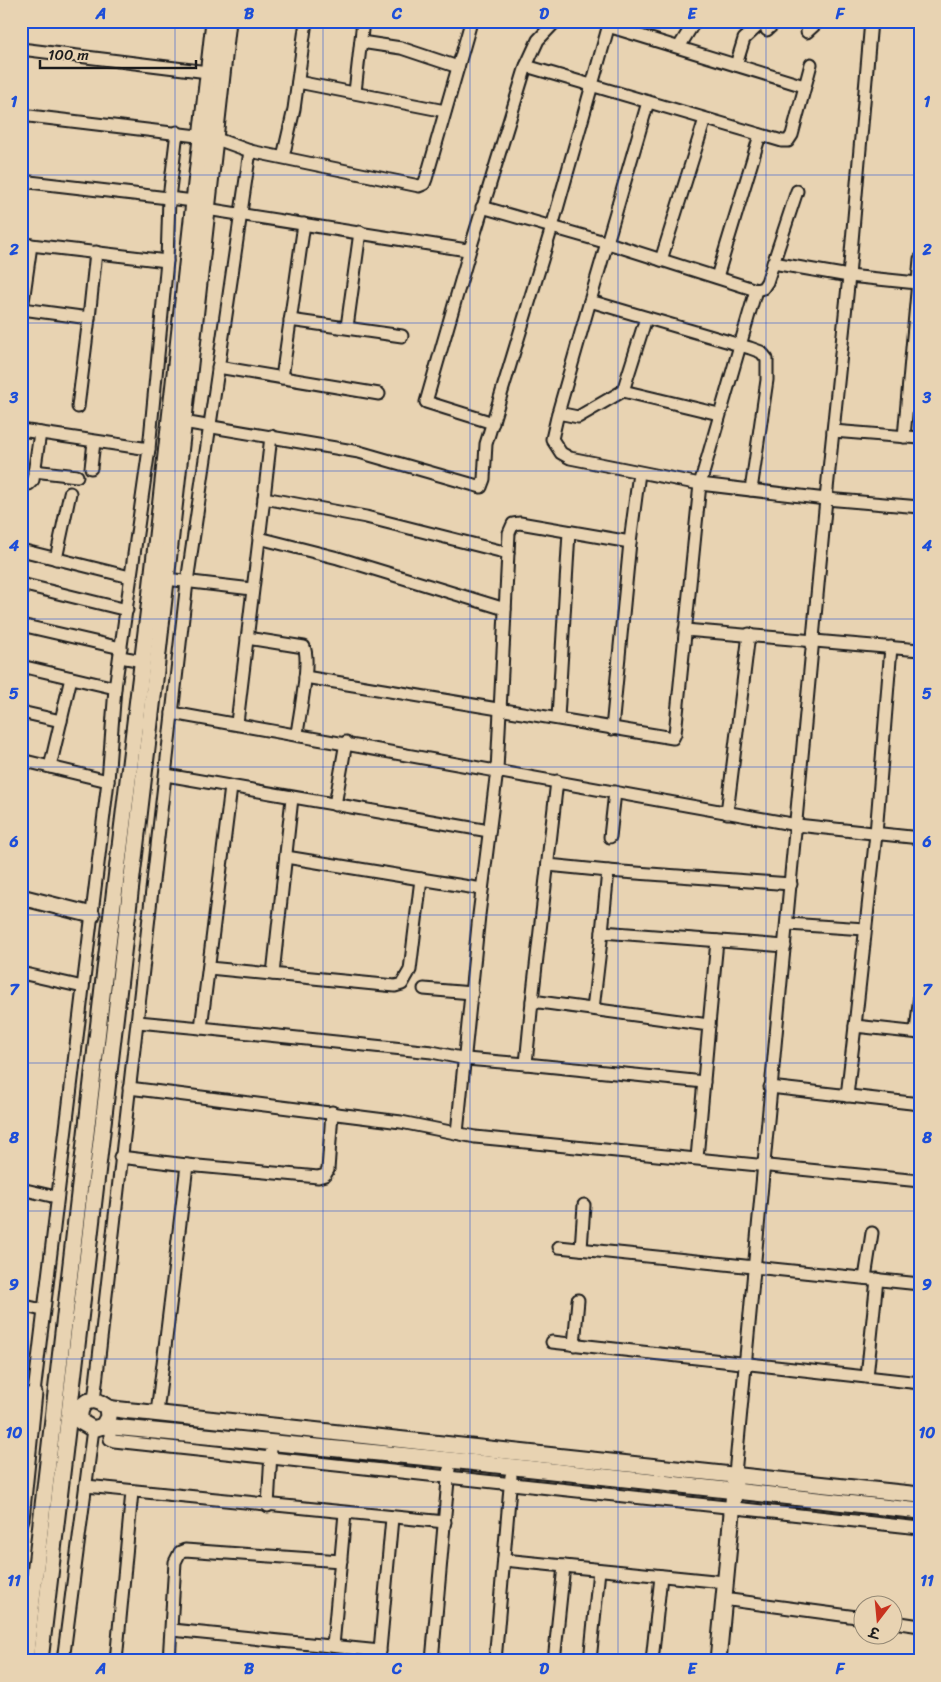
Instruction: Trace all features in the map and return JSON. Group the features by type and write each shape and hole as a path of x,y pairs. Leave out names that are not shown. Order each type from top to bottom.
{"street":[{"path":"207,137 208,72 214,21"},
{"path":"63,1661 86,1486 85,1423 82,1403 111,916 148,679 166,579 161,560 184,358 198,205 207,137 228,21"},
{"path":"283,157 298,82 306,21"},
{"path":"355,92 363,21"},
{"path":"492,423 426,402 470,246 526,66 538,40 556,21"},
{"path":"678,47 695,21"},
{"path":"736,65 744,40 777,21"},
{"path":"807,32 818,21"},
{"path":"718,1661 770,1087 788,924 826,499 849,276 871,21"},
{"path":"21,115 207,137 250,151 418,186 424,184 458,67 474,22"},
{"path":"184,422 359,452 481,487 484,484 485,452 492,423 552,227 590,84 609,23 678,47 804,86"},
{"path":"361,42 401,48 458,67"},
{"path":"21,49 208,72"},
{"path":"526,66 760,135 788,141 811,64"},
{"path":"298,82 445,111"},
{"path":"648,102 558,413 552,439 561,453 570,458 700,484 826,499 920,506"},
{"path":"661,260 705,119"},
{"path":"21,1519 27,1392 42,1310 108,781 115,688 128,610 130,577 149,450 167,256 169,198 177,132"},
{"path":"717,277 760,135"},
{"path":"82,1403 120,1157 138,1022 186,582 250,151"},
{"path":"21,181 169,198 240,214 467,250 470,246"},
{"path":"482,207 608,243 756,290 763,288 768,282 797,191"},
{"path":"82,1403 128,917 148,679 143,661 184,422 184,358 188,254 198,205"},
{"path":"282,378 304,224"},
{"path":"347,327 360,232"},
{"path":"89,318 22,307 26,244 96,252 167,256 188,254"},
{"path":"78,407 96,252"},
{"path":"904,437 914,387 917,283 920,259"},
{"path":"773,263 849,276 917,283"},
{"path":"304,677 673,738 675,734 700,484 756,290"},
{"path":"590,301 739,344 761,352 767,359 768,368 751,490"},
{"path":"558,413 578,417 623,391 646,318"},
{"path":"290,320 402,336"},
{"path":"218,367 379,394"},
{"path":"623,391 720,414"},
{"path":"21,430 149,450"},
{"path":"833,431 920,438"},
{"path":"21,484 30,484 40,433"},
{"path":"237,723 271,436"},
{"path":"91,468 94,442"},
{"path":"34,471 78,476"},
{"path":"612,728 630,542 639,473"},
{"path":"56,559 70,493"},
{"path":"264,498 366,517 508,553"},
{"path":"457,1133 482,889 498,770 508,553 513,524 520,523 630,542"},
{"path":"558,718 569,532"},
{"path":"259,538 338,558 505,609"},
{"path":"21,550 130,577"},
{"path":"166,579 252,589"},
{"path":"21,584 128,610"},
{"path":"21,625 143,661"},
{"path":"685,630 920,650"},
{"path":"727,813 749,634"},
{"path":"247,638 304,647 306,652 304,677 297,734"},
{"path":"847,1096 876,834 891,647"},
{"path":"21,666 115,688"},
{"path":"50,767 71,678"},
{"path":"21,712 61,721"},
{"path":"172,713 346,742 797,825 920,838"},
{"path":"335,805 346,742"},
{"path":"21,760 108,781"},
{"path":"166,776 489,831"},
{"path":"526,1064 557,781"},
{"path":"201,1028 230,787"},
{"path":"610,837 615,792"},
{"path":"273,974 292,798"},
{"path":"286,857 482,889"},
{"path":"548,865 791,884"},
{"path":"593,1009 608,871"},
{"path":"209,968 395,986 402,984 410,970 421,879"},
{"path":"21,897 92,915"},
{"path":"111,916 128,917"},
{"path":"788,924 865,929"},
{"path":"602,932 785,946"},
{"path":"697,1158 718,941"},
{"path":"21,973 83,987"},
{"path":"424,989 472,993"},
{"path":"855,1026 918,1033 920,994"},
{"path":"532,1002 709,1025"},
{"path":"138,1022 704,1082"},
{"path":"770,1087 920,1104"},
{"path":"129,1088 332,1112 401,1122 457,1133 920,1182"},
{"path":"120,1157 187,1165 318,1177 325,1176 328,1170 332,1112"},
{"path":"156,1413 187,1165"},
{"path":"21,1189 56,1197"},
{"path":"581,1249 584,1205"},
{"path":"867,1377 872,1233"},
{"path":"559,1247 920,1284"},
{"path":"574,1345 578,1300"},
{"path":"21,1305 42,1310"},
{"path":"552,1342 920,1383"},
{"path":"27,1392 82,1403 156,1413 920,1495"},
{"path":"82,1403 108,1417 85,1423"},
{"path":"26,1410 85,1423 512,1466 920,1511"},
{"path":"85,1423 114,1441 920,1528"},
{"path":"25,1661 85,1423"},
{"path":"40,1661 85,1423"},
{"path":"268,1506 272,1442"},
{"path":"495,1661 514,1451"},
{"path":"432,1661 450,1460"},
{"path":"86,1486 268,1506 445,1522"},
{"path":"116,1661 132,1492"},
{"path":"333,1646 345,1513"},
{"path":"172,1630 333,1646 380,1656 392,1518"},
{"path":"169,1661 175,1562 180,1552 185,1550 341,1561"},
{"path":"504,1560 724,1582"},
{"path":"554,1661 564,1566"},
{"path":"590,1661 599,1570"},
{"path":"652,1661 661,1576"},
{"path":"723,1599 854,1617"},
{"path":"904,1624 920,1626"}]}
